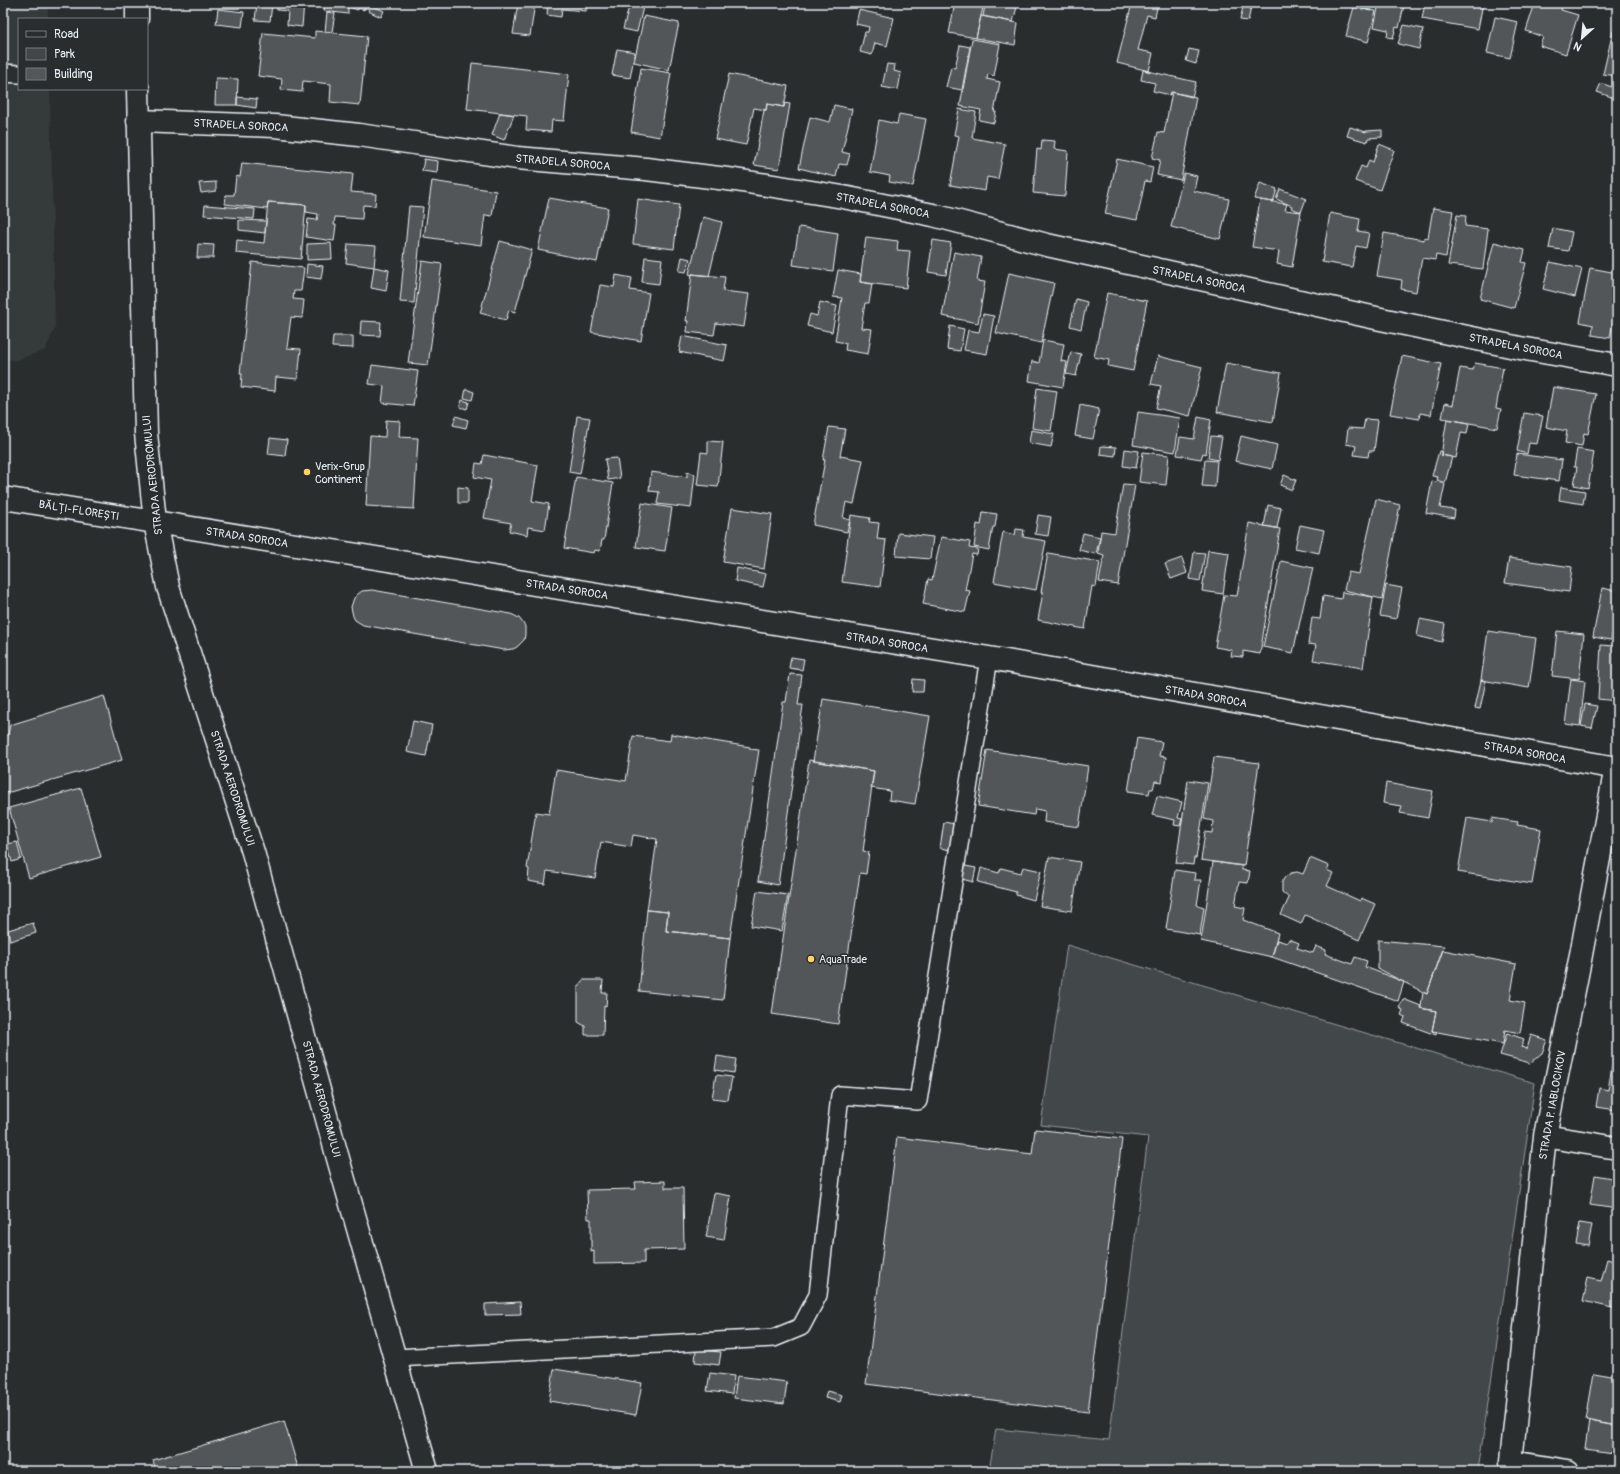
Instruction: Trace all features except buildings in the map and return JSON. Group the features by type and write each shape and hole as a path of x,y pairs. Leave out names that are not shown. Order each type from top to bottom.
{"main road":[{"path":"137,3 137,18"},
{"name":"STRADA AERODROMULUI","path":"138,90 146,433 155,522 168,587 253,852 427,1471"},
{"name":"STRADELA SOROCА","path":"138,121 275,126 359,135 517,158 646,169 735,180 843,197 933,215 1054,247 1376,318 1520,348 1617,366"},
{"name":"BĂLȚI-FLOREȘTI","path":"3,498 155,522"},
{"name":"STRADA SOROCA","path":"155,522 989,658 1616,767"},
{"name":"STRADA P. IABLOCIKOV","path":"1511,1466 1545,1136 1616,767"},
{"path":"1545,1136 1617,1148"},
{"path":"1511,1466 1568,1471"}],"lane":[{"path":"3,73 18,74"},
{"path":"395,1358 774,1338 801,1327 818,1295 840,1095 918,1101 989,658"}],"shaded area":[{"path":"3,3 47,3 48,18 18,18 18,90 50,90 55,328 45,350 16,360 3,359"}],"green space":[{"path":"1067,945 1535,1083 1478,1471 989,1471 996,1429 1109,1440 1148,1137 1041,1125"}],"place":[{"name":"Verix-Grup Continent","path":"307,472"},
{"name":"AquaTrade","path":"811,959"}]}
